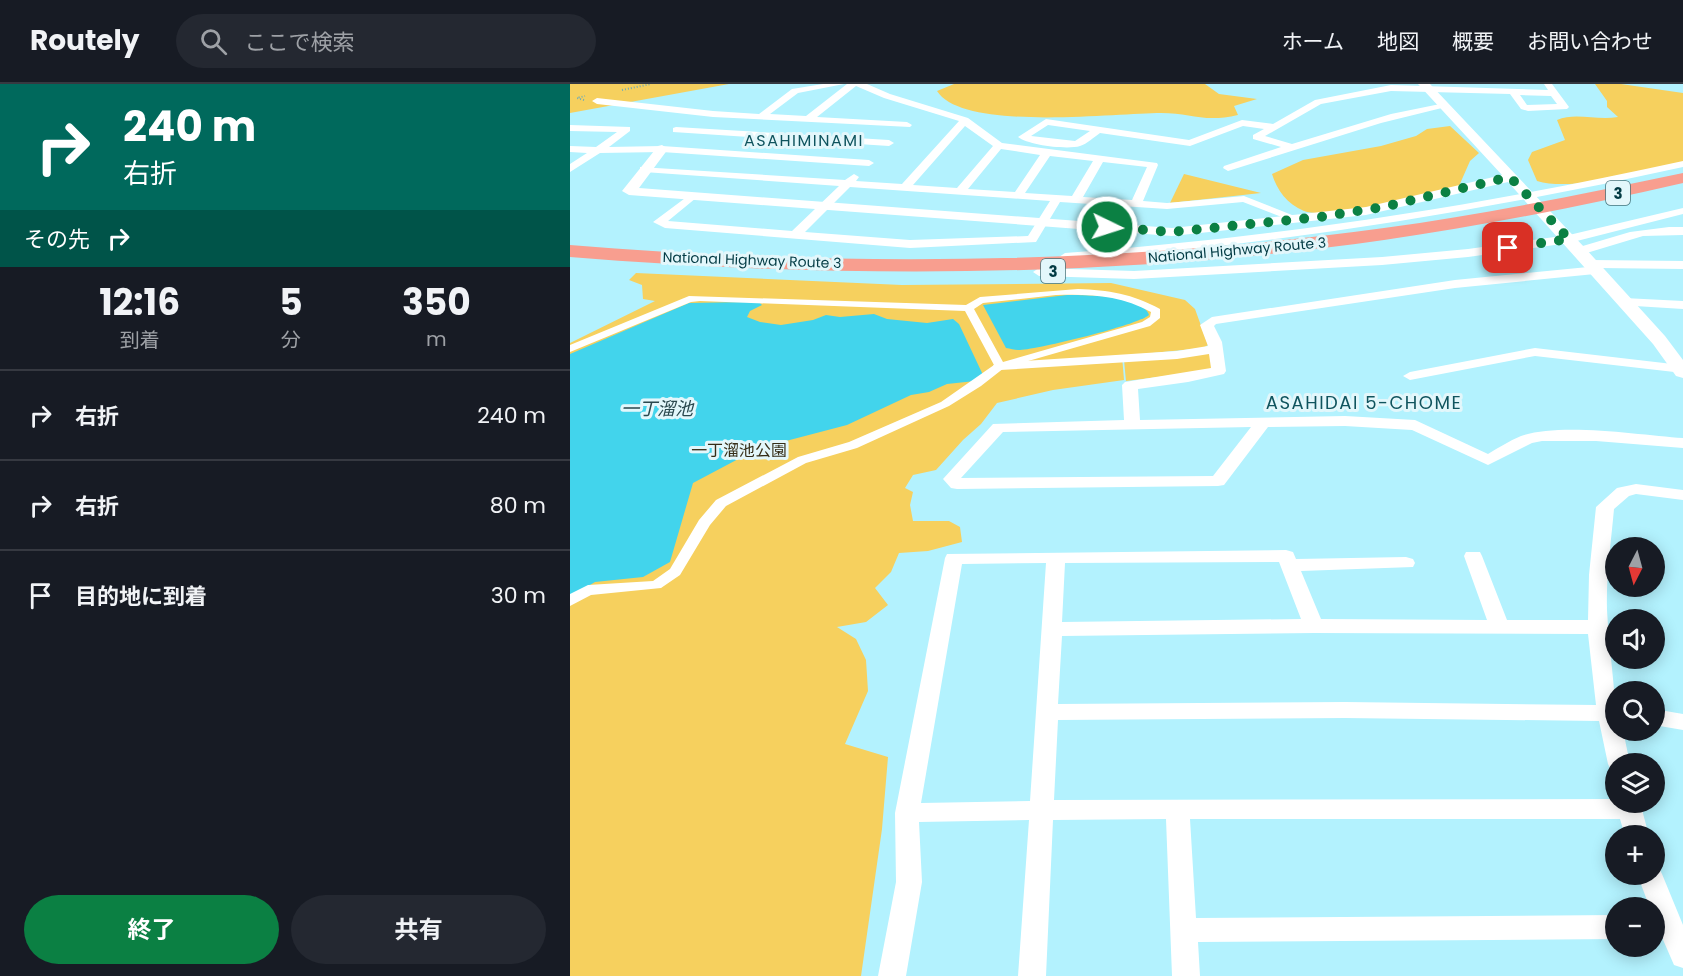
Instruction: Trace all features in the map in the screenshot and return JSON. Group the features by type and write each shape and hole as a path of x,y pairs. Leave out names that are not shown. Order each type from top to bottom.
{"highway":[{"name":"National Highway Route 3","path":"1557,211 1683,178"},
{"name":"National Highway Route 3","path":"570,250 720,260 927,265 1118,260 1250,250 1364,237 1529,210 1557,211 1612,206 1683,190"},
{"name":"National Highway Route 3","path":"570,260 821,273 1039,272 1177,265 1286,255 1529,210"}],"street":[{"path":"761,117 795,91 840,84"},
{"path":"809,119 853,84"},
{"path":"859,84 879,103 924,109 965,120 988,140 999,145 1153,165 1136,204"},
{"path":"1513,92 1524,107 1564,107 1548,84"},
{"path":"1292,147 1257,137 1318,102 1397,87 1427,86 1554,93"},
{"path":"1427,86 1510,177 1529,210 1574,245 1659,340 1682,370"},
{"path":"597,101 713,114 907,125"},
{"path":"856,122 879,103"},
{"path":"1228,168 1250,158 1368,123 1445,106"},
{"path":"796,234 924,109"},
{"path":"713,114 679,127 629,191 1172,232 1383,207 1510,177"},
{"path":"905,187 965,120"},
{"path":"1098,130 1075,144 1037,141 1023,137 1046,122 1190,143 1242,123 1274,126"},
{"path":"570,128 627,129 570,169"},
{"path":"676,130 889,143"},
{"path":"960,191 999,145"},
{"path":"570,149 662,149 869,163"},
{"path":"1018,195 1047,153"},
{"path":"1076,199 1100,158"},
{"path":"1529,210 1683,164"},
{"path":"644,169 1167,206 1244,199 1296,219"},
{"path":"692,196 659,222 910,244 1032,239 1057,198"},
{"path":"1574,245 1683,211"},
{"path":"1039,272 1134,274 1382,261 1574,245 1660,229 1683,231"},
{"path":"570,245 595,253"},
{"path":"1132,425 1130,385 1188,378 1219,370 1216,349 1207,325 1212,321 1455,284 1593,267 1683,265"},
{"path":"570,349 689,299 968,308 980,300 994,298 1092,292 1137,300 1156,311 1155,318 1146,324 1000,366 945,404 853,445 802,460 721,503 704,523 675,572 656,585 588,590 570,602"},
{"path":"783,311 791,302"},
{"path":"1624,302 1683,305"},
{"path":"1653,303 1683,315"},
{"path":"968,308 1000,366"},
{"path":"1000,366 1156,356 1216,349"},
{"path":"1410,376 1535,352 1682,370"},
{"path":"1263,423 1218,481 957,484 951,479 999,427 1345,421 1416,425 1488,460 1511,447 1542,436 1596,435 1683,443"},
{"path":"1607,681 1598,627 1598,585 1605,507 1623,492 1636,489 1683,495"},
{"path":"892,976 909,882 907,813 954,558 1286,556 1314,626"},
{"path":"1473,556 1500,627"},
{"path":"1032,976 1056,557"},
{"path":"1291,565 1406,563"},
{"path":"1053,629 1314,626 1598,627"},
{"path":"1048,712 1345,710 1605,713"},
{"path":"1665,719 1683,722"},
{"path":"907,813 1605,806"},
{"path":"1178,811 1186,976"},
{"path":"1184,930 1605,927"},
{"path":"1665,931 1683,956"}],"green space":[{"path":"570,84 729,84 570,113"},
{"path":"954,84 1205,84 1219,94 1257,99 1234,106 1238,115 1216,118 1172,113 1076,117 1007,116 976,112 952,104 937,91"},
{"path":"1595,84 1621,84 1683,93 1683,162 1589,182 1552,184 1537,181 1528,160 1532,152 1565,140 1557,120 1572,117 1618,117 1607,107 1607,101"},
{"path":"1450,126 1479,153 1470,161 1459,186 1380,205 1317,213 1304,211 1288,200 1280,191 1272,174 1303,160 1381,146 1416,136 1427,129"},
{"path":"1184,174 1261,193 1170,203"},
{"name":"一丁溜池公園","path":"636,273 902,285 1111,283 1185,300 1195,309 1208,345 1203,348 1122,356 1124,380 1053,390 997,403 981,424 936,470 913,475 905,488 913,492 910,505 913,521 949,521 960,527 962,542 928,551 899,553 891,572 875,588 888,605 866,622 837,627 856,639 866,660 868,691 845,744 888,757 882,829 861,976 570,976 570,343 655,301 643,299 642,285 629,280"},
{"path":"1213,352 1215,370 1126,381 1124,360"}],"water":[{"path":"1067,295 1112,297 1125,300 1144,308 1149,315 1127,325 1088,336 1018,350 1006,348 983,305"},
{"name":"一丁溜池","path":"747,302 762,305 750,311 747,317 760,322 781,325 813,320 826,315 840,317 874,314 887,319 927,323 953,319 959,324 983,375 975,381 947,384 929,392 911,395 847,425 759,448 693,483 670,562 643,577 595,582 570,597 570,354 689,303"}],"district":[{"name":"ASAHIMINAMI","path":"804,140"},
{"name":"ASAHIDAI 5-CHOME","path":"1364,402"}],"route":[{"path":"1107,227 1172,232 1320,217 1366,211 1510,177 1569,239 1508,248"}]}
